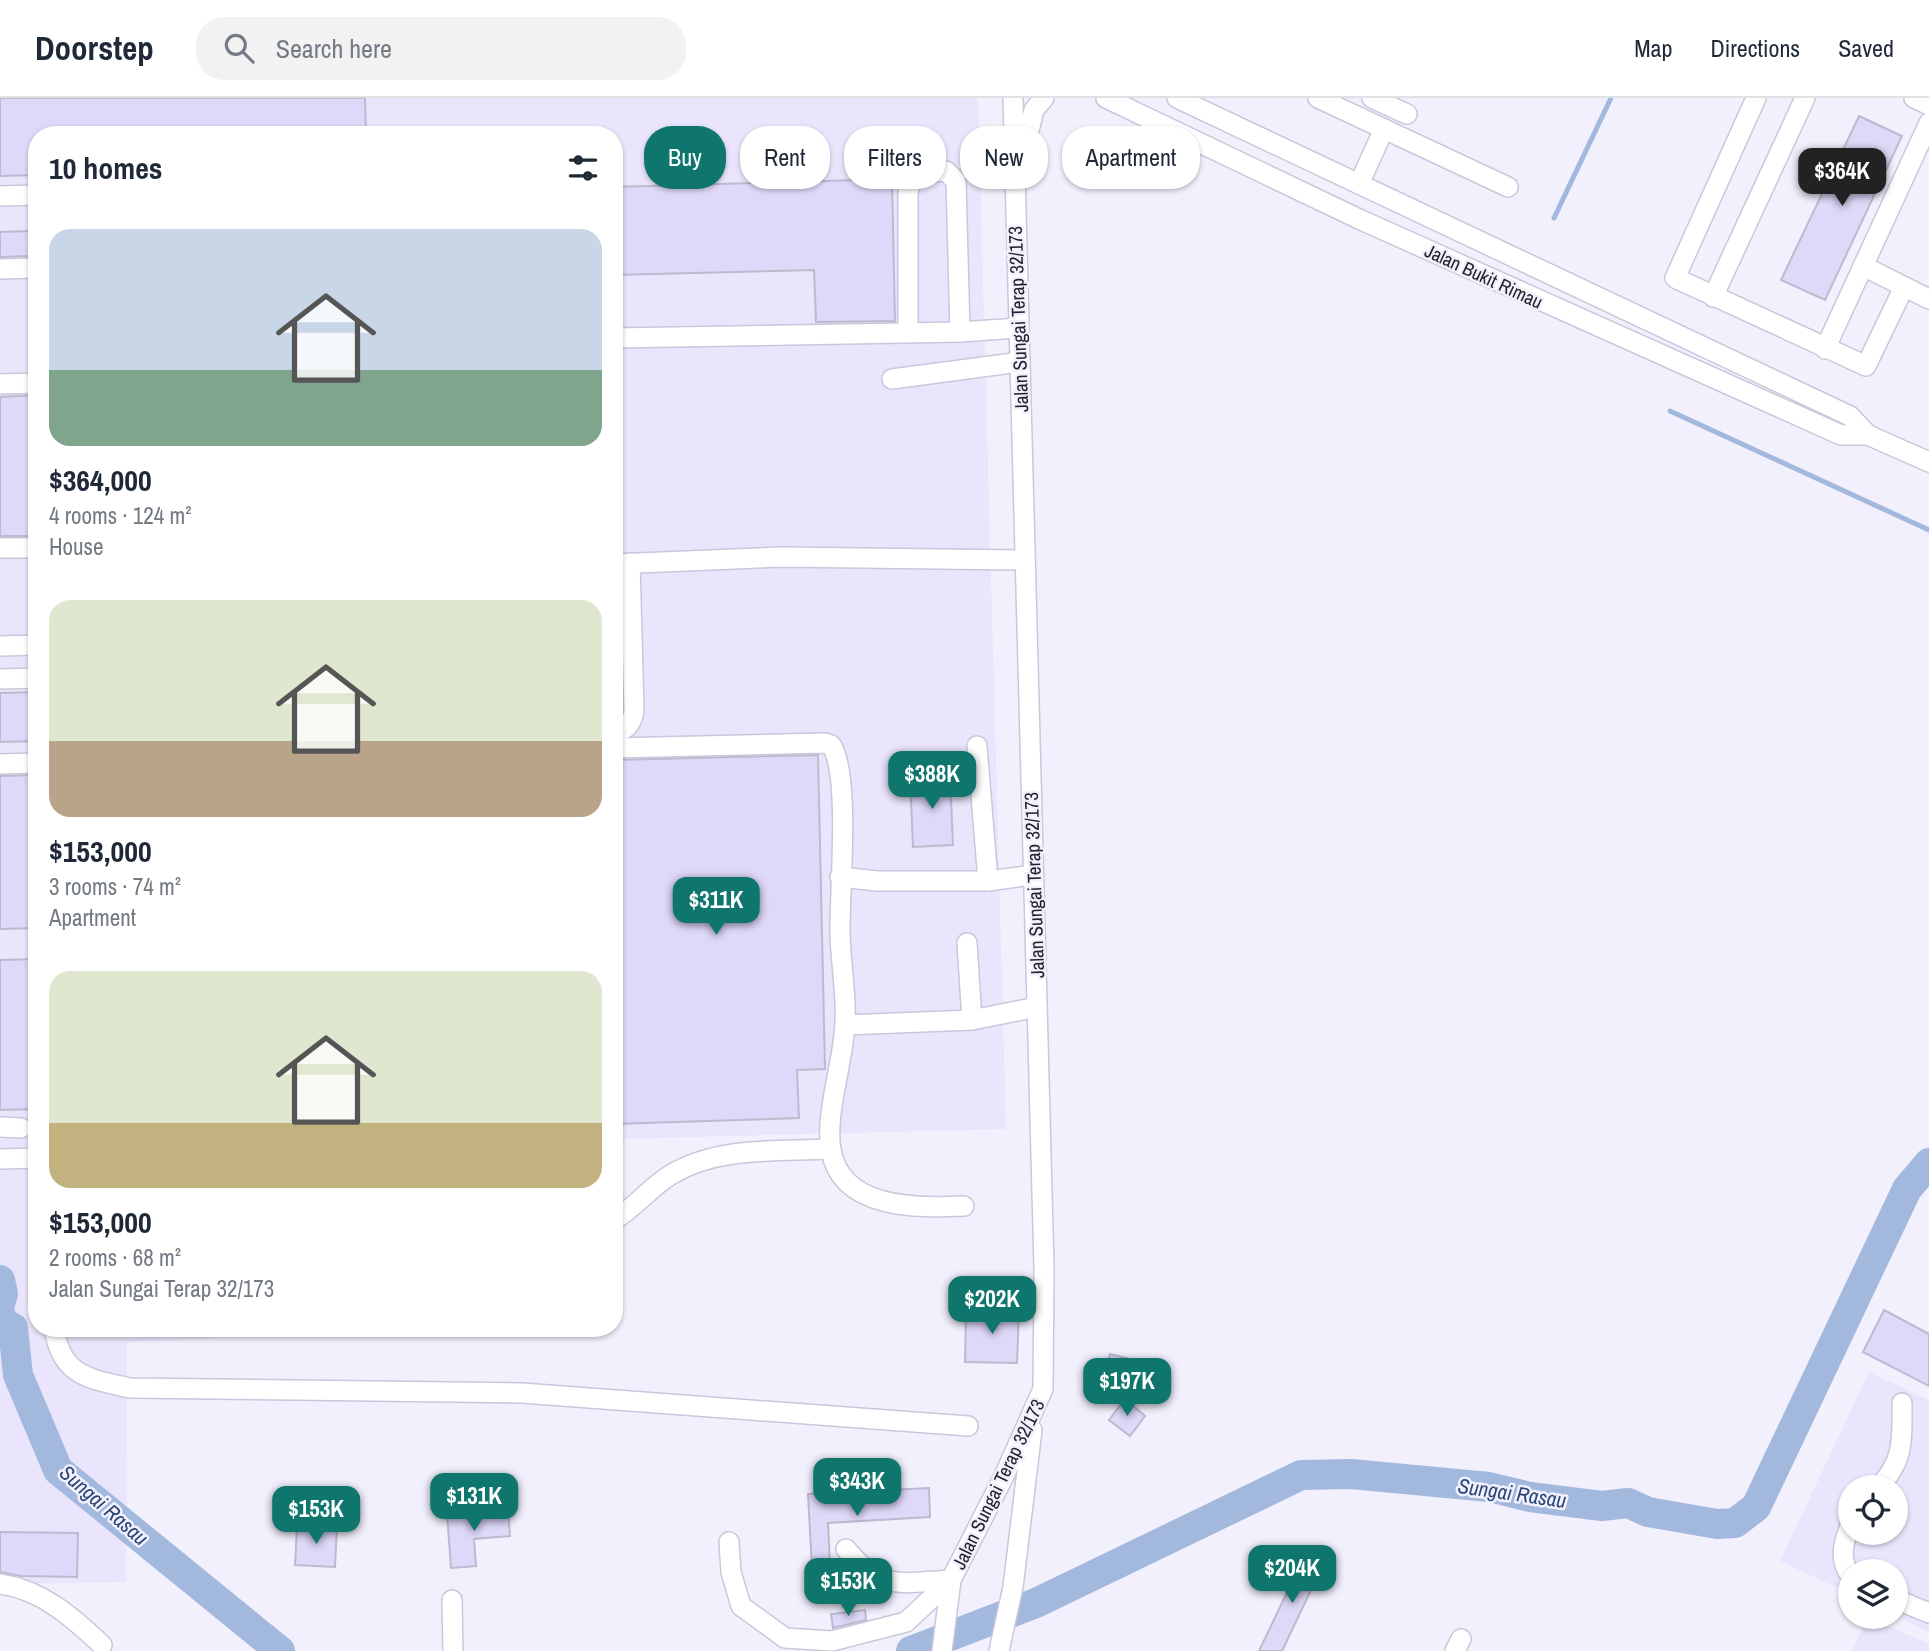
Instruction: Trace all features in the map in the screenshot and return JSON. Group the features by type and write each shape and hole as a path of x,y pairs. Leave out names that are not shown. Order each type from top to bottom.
{"street":[{"name":"Jalan Sungai Terap 32/173","path":"1013,98 1014,126"},
{"path":"1029,126 1044,98"},
{"name":"Jalan Bukit Rimau","path":"1106,98 1359,219 1638,346 1841,435 1868,435"},
{"name":"Jalan Bukit Rimau","path":"1177,98 1850,416 1868,435 1928,461"},
{"path":"1318,98 1508,187"},
{"path":"1372,98 1407,114"},
{"path":"1756,98 1676,270 1675,278 1680,283 1866,366 1904,287"},
{"path":"1713,297 1805,98"},
{"path":"1914,98 1929,106"},
{"path":"1825,349 1929,122"},
{"path":"1359,184 1384,129"},
{"path":"908,333 908,193 913,174 946,171 956,181 960,332"},
{"name":"Jalan Sungai Terap 32/173","path":"942,1650 951,1580 1034,1415 1043,1390 1044,1268 1015,189"},
{"path":"0,196 28,195"},
{"path":"1863,266 1929,299"},
{"path":"0,269 28,268"},
{"path":"623,338 960,332 1019,328"},
{"path":"892,379 1020,362"},
{"path":"0,384 28,383"},
{"path":"0,548 28,548"},
{"path":"623,563 782,556 1025,560"},
{"path":"623,575 634,711 632,721 623,730"},
{"path":"0,646 28,645"},
{"path":"0,678 28,678"},
{"path":"623,748 797,743 831,746 840,772 845,1025 834,1092 831,1149 836,1166 848,1184 862,1195 917,1208 964,1206"},
{"path":"977,746 988,881"},
{"path":"0,764 28,763"},
{"path":"840,877 878,881 988,881 1033,875"},
{"path":"967,943 972,1020"},
{"path":"845,1025 972,1020 1037,1007"},
{"path":"0,1127 21,1128"},
{"path":"623,1215 631,1210 648,1189 676,1172 724,1154 831,1149"},
{"path":"0,1159 28,1158"},
{"path":"56,1337 58,1349 75,1371 89,1379 130,1388 522,1393 968,1426"},
{"path":"1890,1475 1901,1452 1902,1404"},
{"path":"1001,1644 1013,1587 1034,1415"},
{"path":"729,1542 731,1572 741,1606 785,1638 832,1642 906,1622 951,1580"},
{"path":"846,1549 865,1571 884,1581 951,1580"},
{"path":"0,1584 18,1587 61,1607 102,1644"},
{"path":"453,1600 453,1651"},
{"path":"1908,1604 1929,1613"}],"shaded area":[{"path":"0,98 978,98 979,126 960,126 960,189 980,189 1006,1129 623,1139 623,126 28,126 28,1337 241,1337 127,1342 126,1582 0,1584"},
{"path":"1869,1372 1929,1400 1929,1632 1908,1622 1908,1559 1838,1559 1838,1588 1780,1561"},
{"path":"1862,1629 1895,1629 1929,1644 1929,1651 1852,1651"}],"building":[{"path":"0,98 365,98 366,126 28,126 28,175 0,176"},
{"path":"1859,116 1902,136 1825,300 1781,280"},
{"path":"844,180 844,189 892,189 895,321 816,322 814,270 623,275 623,187 726,189 726,184 740,183 740,189 830,189 830,181"},
{"path":"28,231 28,256 0,257 0,232"},
{"path":"28,395 28,536 0,536 0,397"},
{"path":"28,692 28,741 0,742 0,693"},
{"path":"818,755 825,1069 797,1070 799,1118 623,1124 623,760"},
{"path":"28,775 28,928 0,929 0,776"},
{"path":"950,775 953,845 913,847 910,777"},
{"path":"28,959 28,1109 0,1110 0,960"},
{"path":"966,1309 1019,1310 1017,1363 965,1362"},
{"path":"1884,1310 1929,1334 1929,1386 1863,1352"},
{"path":"1110,1354 1130,1359 1126,1376 1105,1371"},
{"path":"1125,1399 1145,1416 1130,1436 1109,1420"},
{"path":"929,1488 930,1517 828,1523 831,1586 813,1587 808,1494"},
{"path":"508,1509 510,1536 474,1539 476,1566 451,1568 447,1513"},
{"path":"297,1525 337,1527 335,1567 295,1565"},
{"path":"0,1532 78,1533 77,1577 21,1576 0,1572"},
{"path":"1305,1555 1324,1563 1282,1651 1259,1651"},
{"path":"865,1610 866,1620 833,1628 831,1614"}],"waterway":[{"path":"1554,218 1611,98"},
{"path":"1670,411 1929,530"},
{"name":"Sungai Rasau","path":"911,1651 1036,1603 1301,1475 1351,1474 1489,1487 1530,1497 1602,1506 1628,1503 1648,1512 1717,1524 1735,1523 1756,1507 1907,1189 1929,1163"},
{"name":"Sungai Rasau","path":"0,1280 3,1294 0,1304"},
{"name":"Sungai Rasau","path":"0,1313 3,1323 13,1328 18,1375 58,1470 280,1651"}]}
